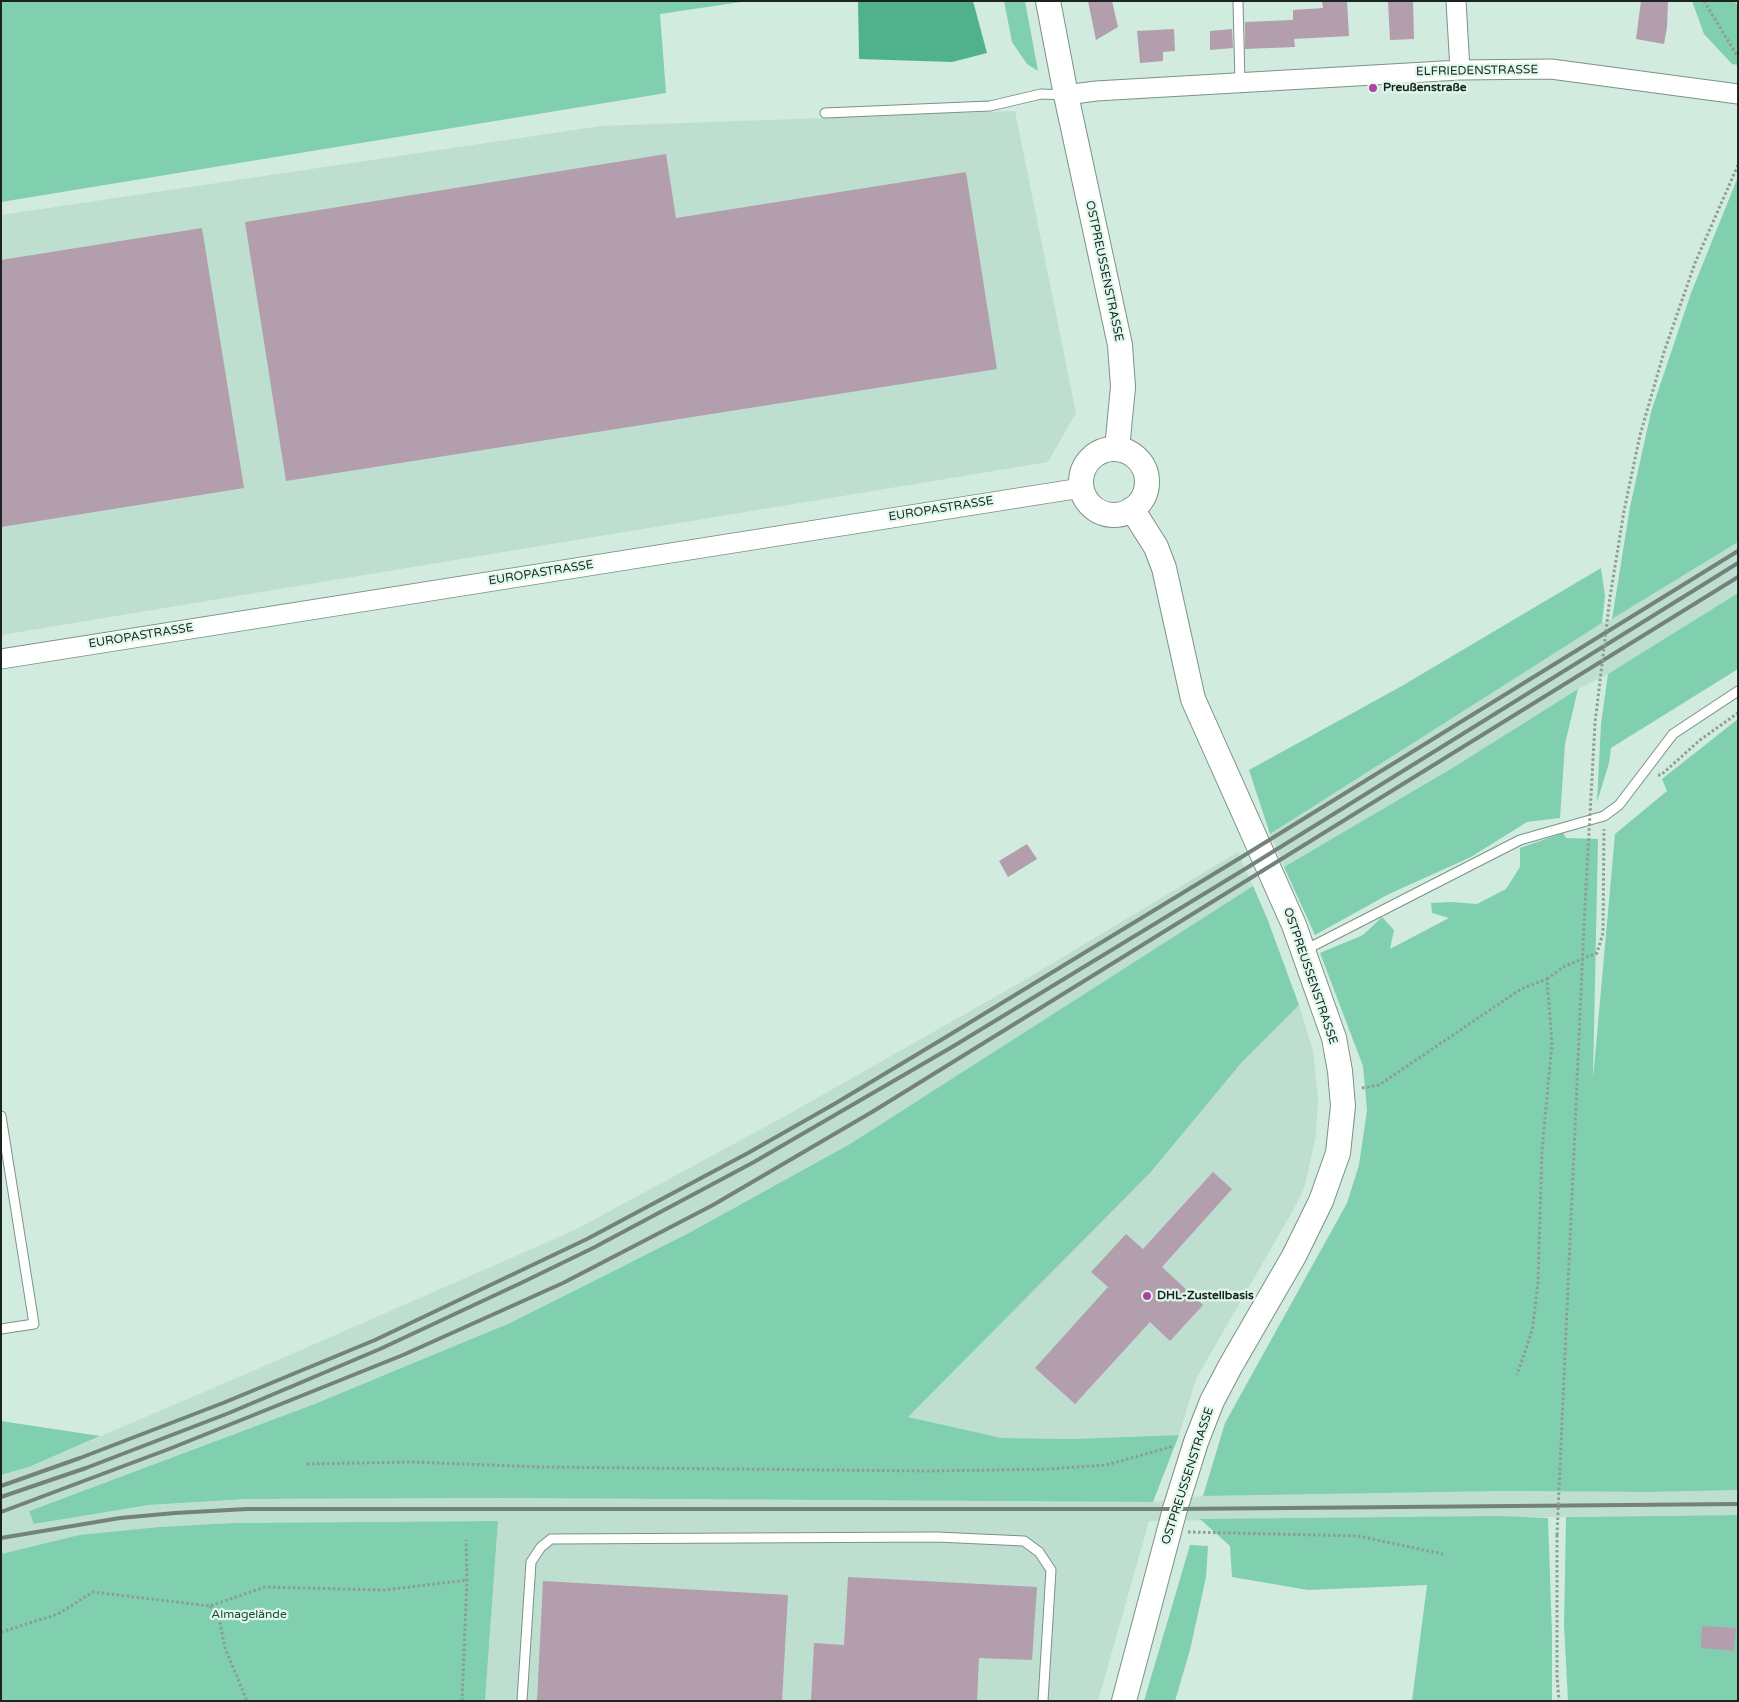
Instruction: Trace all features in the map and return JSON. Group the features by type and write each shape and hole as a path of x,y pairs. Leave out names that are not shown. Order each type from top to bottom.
{"street":[{"name":"OSTPREUSSENSTRASSE","path":"1048,1 1066,95 1120,345 1123,387 1117,449"},
{"path":"1456,1 1460,70"},
{"name":"ELFRIEDENSTRASSE","path":"1066,95 1096,91 1460,70 1551,69 1738,94"},
{"path":"1117,449 1130,453 1138,459 1144,468 1146,488 1142,498 1132,509 1118,514 1108,514 1098,511 1090,505 1084,496 1081,488 1083,470 1087,462 1102,451 1117,449"},
{"name":"EUROPASTRASSE","path":"1,659 1081,488"},
{"name":"OSTPREUSSENSTRASSE","path":"1124,1701 1169,1531 1196,1442 1212,1401 1230,1364 1294,1256 1321,1201 1338,1153 1343,1106 1340,1071 1334,1038 1294,925 1193,699 1164,568 1156,547 1132,509"}],"lane":[{"path":"1238,1 1240,83"},
{"path":"825,113 990,106 1041,94 1066,95"},
{"path":"1303,951 1520,840 1604,816 1619,805 1673,734 1738,691"},
{"path":"1,1116 34,1324 1,1329"},
{"path":"522,1701 531,1562 541,1547 551,1539 936,1537 1024,1542 1039,1552 1051,1570 1043,1701"}],"path":[{"path":"1704,1 1738,57"},
{"path":"1558,1701 1557,1535 1595,723 1610,597 1624,511 1640,435 1661,361 1691,272 1738,165"},
{"path":"1643,774 1661,775 1700,740 1738,713"},
{"path":"1342,1091 1379,1085 1521,989 1547,979 1565,966 1597,953 1602,933 1604,816"},
{"path":"1517,1375 1532,1331 1538,1283 1542,1150 1552,1043 1547,979"},
{"path":"307,1464 412,1462 559,1467 932,1471 1048,1469 1106,1465 1169,1447 1196,1442"},
{"path":"1169,1531 1358,1536 1443,1554"},
{"path":"462,1701 467,1580 466,1540"},
{"path":"1,1632 58,1614 93,1592 210,1606 265,1587 385,1590 467,1580"},
{"path":"210,1606 218,1612 225,1648 247,1701"}],"shaded area":[{"path":"858,1 973,1 987,53 952,62 859,59"},
{"path":"1015,111 1076,413 1048,462 1,635 1,215 601,126"},
{"path":"1738,542 1738,593 1608,674 1578,689 1454,767 1284,867 1270,834 1602,623 1612,619"},
{"path":"1238,852 1253,886 850,1144 687,1234 510,1323 312,1405 30,1510 35,1524 150,1505 248,1499 500,1498 1153,1502 1203,1496 1505,1491 1650,1492 1738,1490 1738,1515 1149,1521 1098,1701 485,1701 498,1521 232,1523 159,1527 79,1535 1,1554 1,1475 29,1467 575,1230 787,1115 1018,984"},
{"path":"1299,1005 1313,1051 1318,1098 1316,1135 1304,1189 1196,1379 1179,1435 1072,1439 1002,1438 907,1417 1150,1173 1242,1062"}],"green space":[{"path":"1,1 748,1 660,14 666,93 1,202"},
{"path":"1004,1 1025,1 1038,71 1027,64 1012,42"},
{"path":"1692,1 1734,1 1738,6 1738,65 1732,64 1704,34"},
{"path":"1738,177 1738,542 1612,619 1630,507 1651,412 1691,293"},
{"path":"1601,568 1605,596 1602,623 1270,834 1249,770 1400,687"},
{"path":"1738,593 1738,669 1611,748 1609,763 1597,802 1601,724 1608,674"},
{"path":"1578,689 1565,744 1560,818 1527,822 1471,857 1389,894 1315,935 1284,867 1454,767"},
{"path":"1738,719 1738,1490 1650,1492 1505,1491 1203,1496 1225,1423 1347,1203 1359,1165 1367,1110 1363,1066 1320,953 1363,935 1382,917 1394,930 1390,949 1449,918 1432,913 1431,903 1477,904 1506,889 1520,867 1520,848 1563,833 1566,838 1598,839 1593,1079 1615,834 1667,791 1662,779"},
{"path":"1253,886 1267,918 1299,1005 1242,1062 1150,1173 908,1417 1002,1438 1072,1439 1179,1435 1153,1502 500,1498 248,1499 149,1505 34,1524 29,1511 312,1405 510,1323 687,1234 850,1144"},
{"path":"1,1421 100,1436 29,1467 1,1475"},
{"path":"1738,1515 1738,1701 1568,1701 1564,1625 1566,1517"},
{"path":"1498,1516 1548,1518 1552,1701 1412,1701 1427,1585 1308,1590 1232,1577 1230,1546 1200,1519"},
{"name":"Almagelände","path":"498,1521 485,1701 1,1701 1,1554 79,1535 159,1527 232,1523"},
{"path":"1190,1545 1208,1546 1206,1577 1190,1650 1175,1701 1144,1701"}],"building":[{"path":"1088,1 1112,1 1118,27 1096,40"},
{"path":"1322,1 1347,1 1349,36 1294,39 1295,47 1245,49 1245,22 1293,20 1293,10 1323,8"},
{"path":"1388,1 1413,1 1414,39 1390,40"},
{"path":"1641,1 1668,1 1664,44 1636,39"},
{"path":"1174,29 1175,51 1163,52 1163,61 1140,63 1137,31"},
{"path":"1232,29 1233,48 1210,50 1210,31"},
{"path":"666,154 676,218 966,172 997,369 286,481 245,222"},
{"path":"202,228 244,488 1,527 1,260"},
{"path":"1027,844 1037,859 1008,877 999,861"},
{"name":"DHL-Zustellbasis","path":"1213,1172 1232,1189 1162,1267 1203,1305 1170,1341 1150,1322 1075,1404 1035,1368 1108,1287 1091,1272 1126,1234 1143,1249"},
{"path":"848,1577 1037,1587 1032,1660 979,1658 977,1701 811,1701 814,1643 844,1645"},
{"path":"543,1581 788,1595 782,1701 537,1701"},
{"path":"1702,1626 1736,1628 1734,1651 1701,1648"}],"railway":[{"path":"1,1486 223,1403 375,1340 587,1239 748,1153 946,1037 1738,551"},
{"path":"1,1497 86,1468 229,1413 380,1349 593,1248 754,1162 952,1047 1245,869 1738,563"},
{"path":"1,1512 169,1449 403,1355 563,1283 713,1205 872,1112 1738,577"},
{"path":"1,1538 120,1518 247,1509 1175,1509 1738,1504"}],"place":[{"name":"Preußenstraße","path":"1373,88"},
{"name":"DHL-Zustellbasis","path":"1147,1296"}]}
